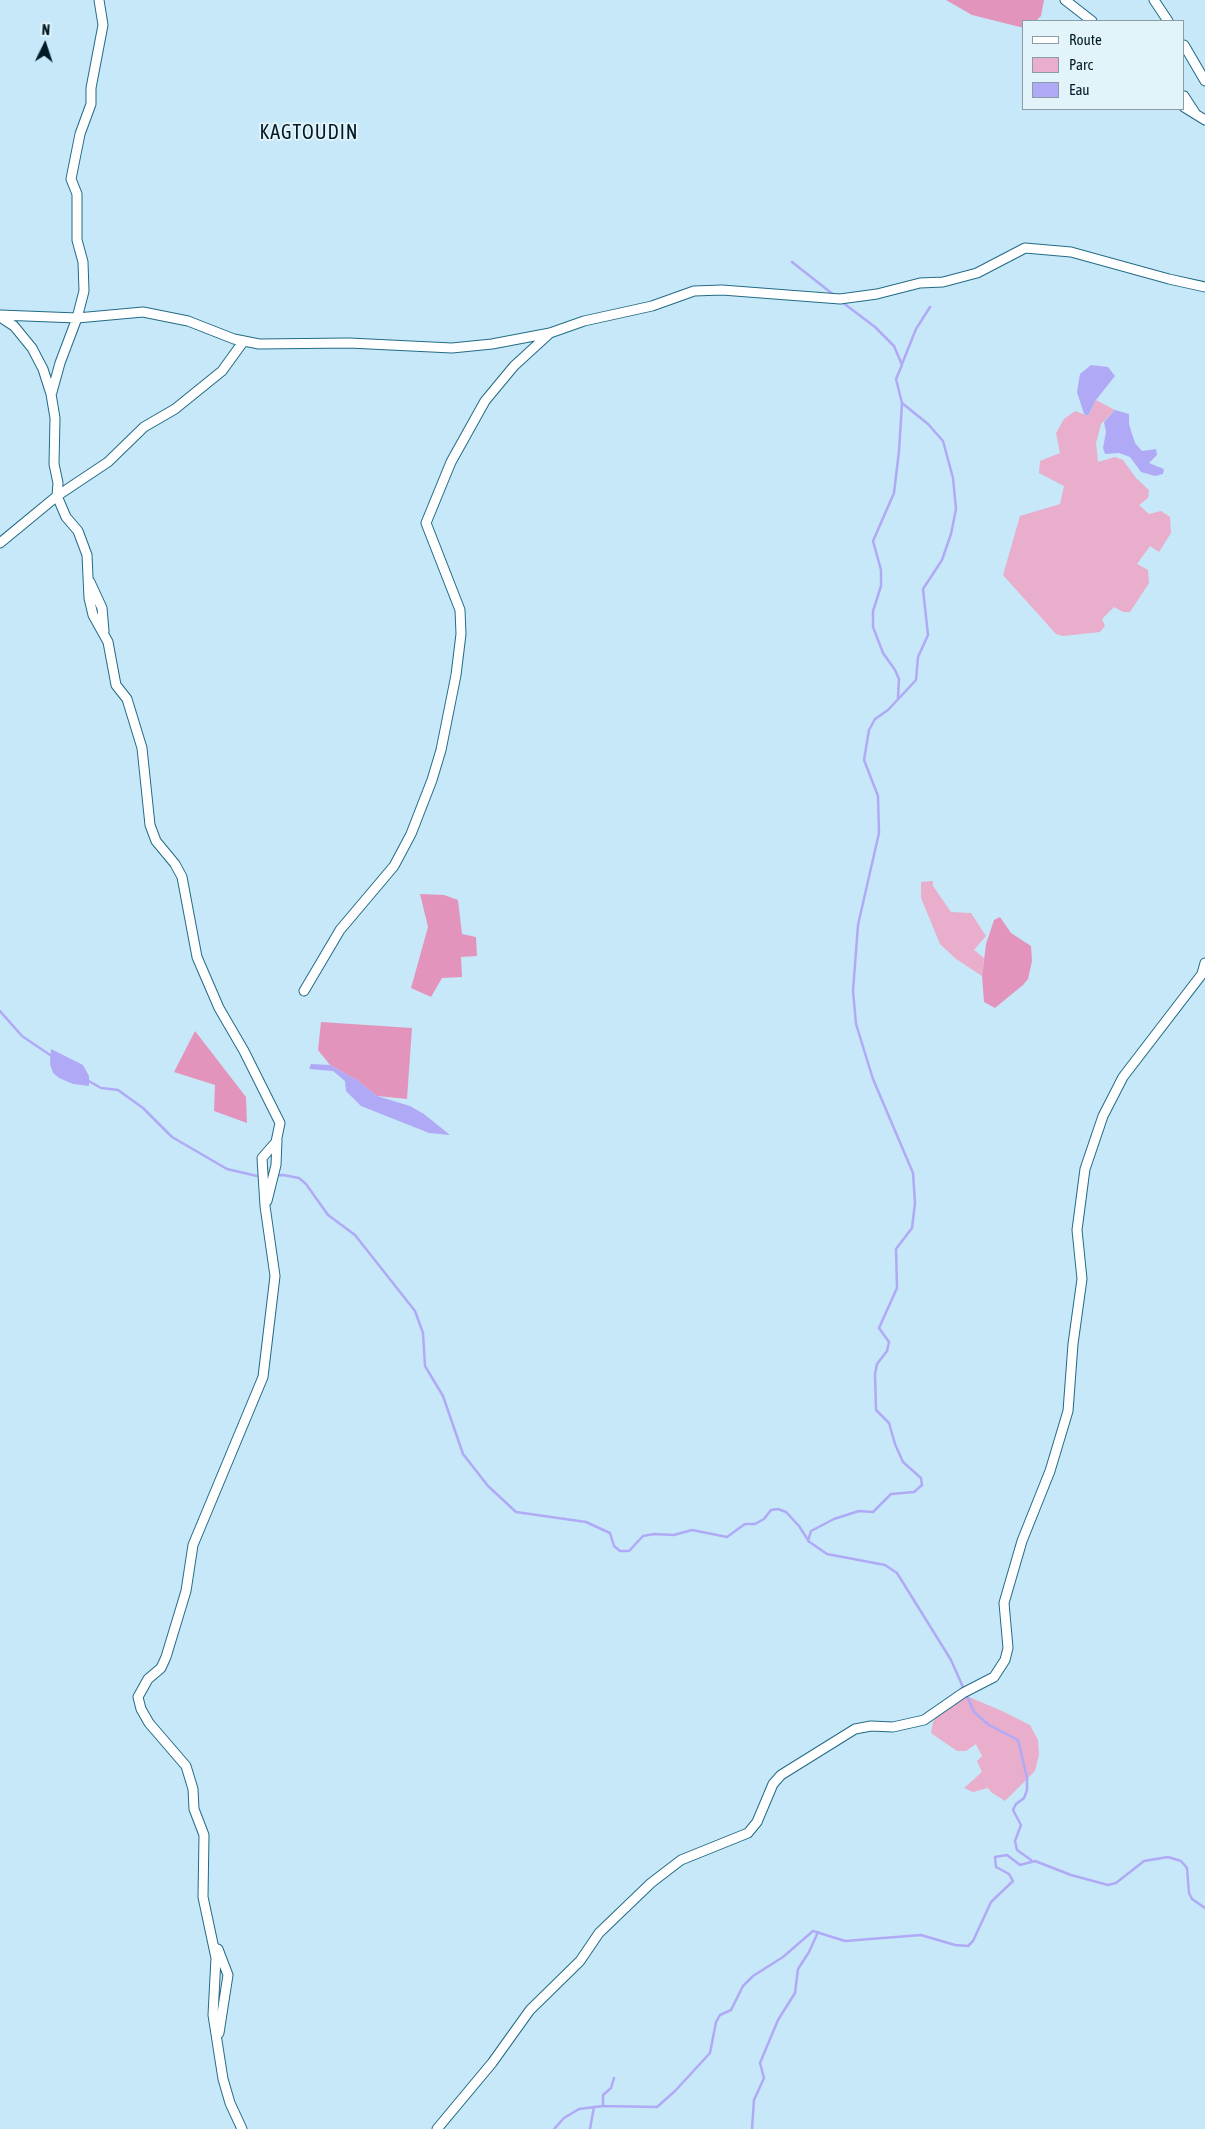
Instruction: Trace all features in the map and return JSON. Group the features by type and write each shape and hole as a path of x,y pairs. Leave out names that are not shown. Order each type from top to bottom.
{"street":[{"path":"51,394 60,363 78,318 84,291 83,262 77,240 77,194 71,180 80,134 91,104 91,88 103,25 99,0"},
{"path":"1065,0 1091,20"},
{"path":"1154,0 1167,20"},
{"path":"1185,48 1205,81"},
{"path":"1185,97 1201,117"},
{"path":"1185,108 1201,117"},
{"path":"0,316 78,318 144,312 188,321 243,342 259,344 358,343 452,348 492,344 550,333 584,321 652,306 694,291 722,290 840,299 877,294 920,282 943,282 977,273 1025,248 1072,252 1205,287"},
{"path":"0,316 16,328 32,348 45,374 51,394 55,418 54,464 58,483 57,496 66,517 78,531 86,555 89,598 93,614 105,637 116,685 127,699 142,748 150,825 156,842 175,864 182,877 197,957 219,1008 280,1121 276,1165 265,1206"},
{"path":"304,991 340,930 394,866 411,834 431,783 441,750 456,676 460,610 426,523 451,462 484,401 514,366 550,333"},
{"path":"0,543 57,496 108,462 144,427 176,409 215,377 222,371 243,342"},
{"path":"437,2129 492,2063 530,2010 580,1961 598,1933 652,1883 681,1860 748,1833 758,1822 773,1784 781,1775 855,1729 871,1726 893,1727 924,1720 963,1692 994,1677 1005,1660 1008,1648 1004,1603 1022,1541 1050,1471 1068,1411 1073,1344 1082,1279 1077,1230 1085,1169 1104,1116 1123,1077 1202,974 1205,963"},
{"path":"242,2129 222,2079 218,2041 228,1975 214,1940 203,1897 206,1843 194,1809 190,1777 181,1758 150,1723 140,1708 138,1697 148,1679 161,1668 166,1657 186,1591 194,1545 263,1377 276,1276 265,1206 262,1158 277,1140"}],"green space":[{"path":"1096,400 1115,410 1101,424 1096,443 1098,462 1115,457 1123,460 1136,478 1149,490 1148,498 1139,505 1149,514 1161,511 1170,517 1171,533 1159,552 1150,546 1137,564 1148,570 1149,583 1130,612 1123,612 1114,607 1102,619 1105,626 1100,632 1063,636 1056,634 1003,575 1020,516 1060,504 1064,486 1039,473 1040,461 1060,453 1056,433 1064,419 1075,411 1088,416"},
{"path":"933,881 933,886 951,912 971,913 986,936 974,950 984,958 982,976 956,959 940,944 921,898 921,882"},
{"path":"962,1694 1030,1725 1038,1740 1039,1755 1035,1771 1005,1801 988,1788 973,1792 964,1788 982,1772 977,1761 982,1756 976,1744 966,1751 957,1751 931,1733 933,1722 937,1716"}],"shaded area":[{"path":"946,0 1044,0 1041,16 1037,20 1022,20 1022,28 972,15"},
{"path":"420,894 444,895 458,900 462,934 476,937 477,956 461,957 462,977 442,978 431,997 411,988 428,927"},
{"path":"1000,917 1011,933 1031,946 1032,961 1028,979 995,1008 984,1002 982,976 986,944 994,920"},
{"path":"321,1022 412,1028 407,1099 377,1096 357,1080 330,1065 318,1050"},
{"path":"195,1031 246,1097 247,1123 214,1111 215,1085 174,1072"}],"water":[{"path":"1091,365 1108,367 1115,376 1096,400 1088,416 1084,414 1077,392 1080,374"},
{"path":"1115,410 1129,414 1129,424 1135,443 1142,451 1156,449 1157,455 1149,463 1164,469 1163,474 1155,476 1141,472 1130,457 1119,453 1105,454 1103,448 1106,432 1104,422"},
{"path":"51,1049 83,1065 89,1076 89,1086 73,1084 53,1073 50,1064"},
{"path":"311,1064 330,1065 357,1080 377,1096 410,1106 424,1114 450,1135 429,1133 361,1106 346,1091 345,1081 333,1071 309,1069"}],"waterway":[{"path":"792,262 834,295"},
{"path":"842,302 875,327 894,346 902,365 896,379 902,403 928,424 943,441 953,478 956,509 951,534 942,560 923,589 928,635 918,657 916,680 888,710 875,719 869,730 864,760 878,796 879,833 858,925 853,991 856,1024 873,1079 913,1173 915,1203 912,1228 896,1249 897,1288 879,1328 889,1342 887,1351 877,1364 875,1374 876,1410 889,1423 903,1462 921,1478 922,1485 914,1492 891,1494 873,1512 859,1511 834,1519 811,1531 808,1541 827,1554 885,1565 897,1573 951,1660 974,1712 989,1725 1018,1740 1027,1778 1027,1790 1024,1798 1016,1804 1013,1810 1021,1825 1015,1841 1017,1850 1031,1860"},
{"path":"902,364 916,329 930,307"},
{"path":"898,698 899,679 883,653 873,627 873,611 881,586 881,570 873,541 894,493 902,403"},
{"path":"0,1011 22,1036 53,1057"},
{"path":"87,1080 101,1088 118,1090 143,1108 172,1137 227,1169 257,1176 283,1175 299,1178 306,1184 328,1215 355,1235 415,1311 423,1333 425,1366 443,1396 463,1454 488,1486 516,1512 586,1522 610,1533 614,1546 620,1551 629,1551 643,1536 654,1534 674,1535 692,1530 727,1537 745,1524 755,1524 764,1519 771,1510 778,1509 786,1512 799,1526 808,1540"},
{"path":"554,2129 564,2118 579,2109 603,2106 657,2107 675,2091 710,2053 716,2022 720,2015 731,2010 743,1986 753,1976 783,1957 813,1931 845,1941 921,1935 955,1945 968,1946 973,1941 991,1902 1013,1881 1009,1874 996,1867 995,1857 1007,1855 1020,1865 1035,1861 1071,1875 1108,1885 1116,1883 1144,1861 1168,1857 1181,1861 1187,1868 1189,1893 1192,1899 1205,1908"},
{"path":"752,2129 754,2100 764,2078 760,2063 778,2020 795,1993 798,1969 809,1952 818,1932"},
{"path":"603,2106 603,2095 611,2088 614,2078"},
{"path":"590,2129 594,2107"}],"district":[{"name":"KAGTOUDIN","path":"309,133"}]}
